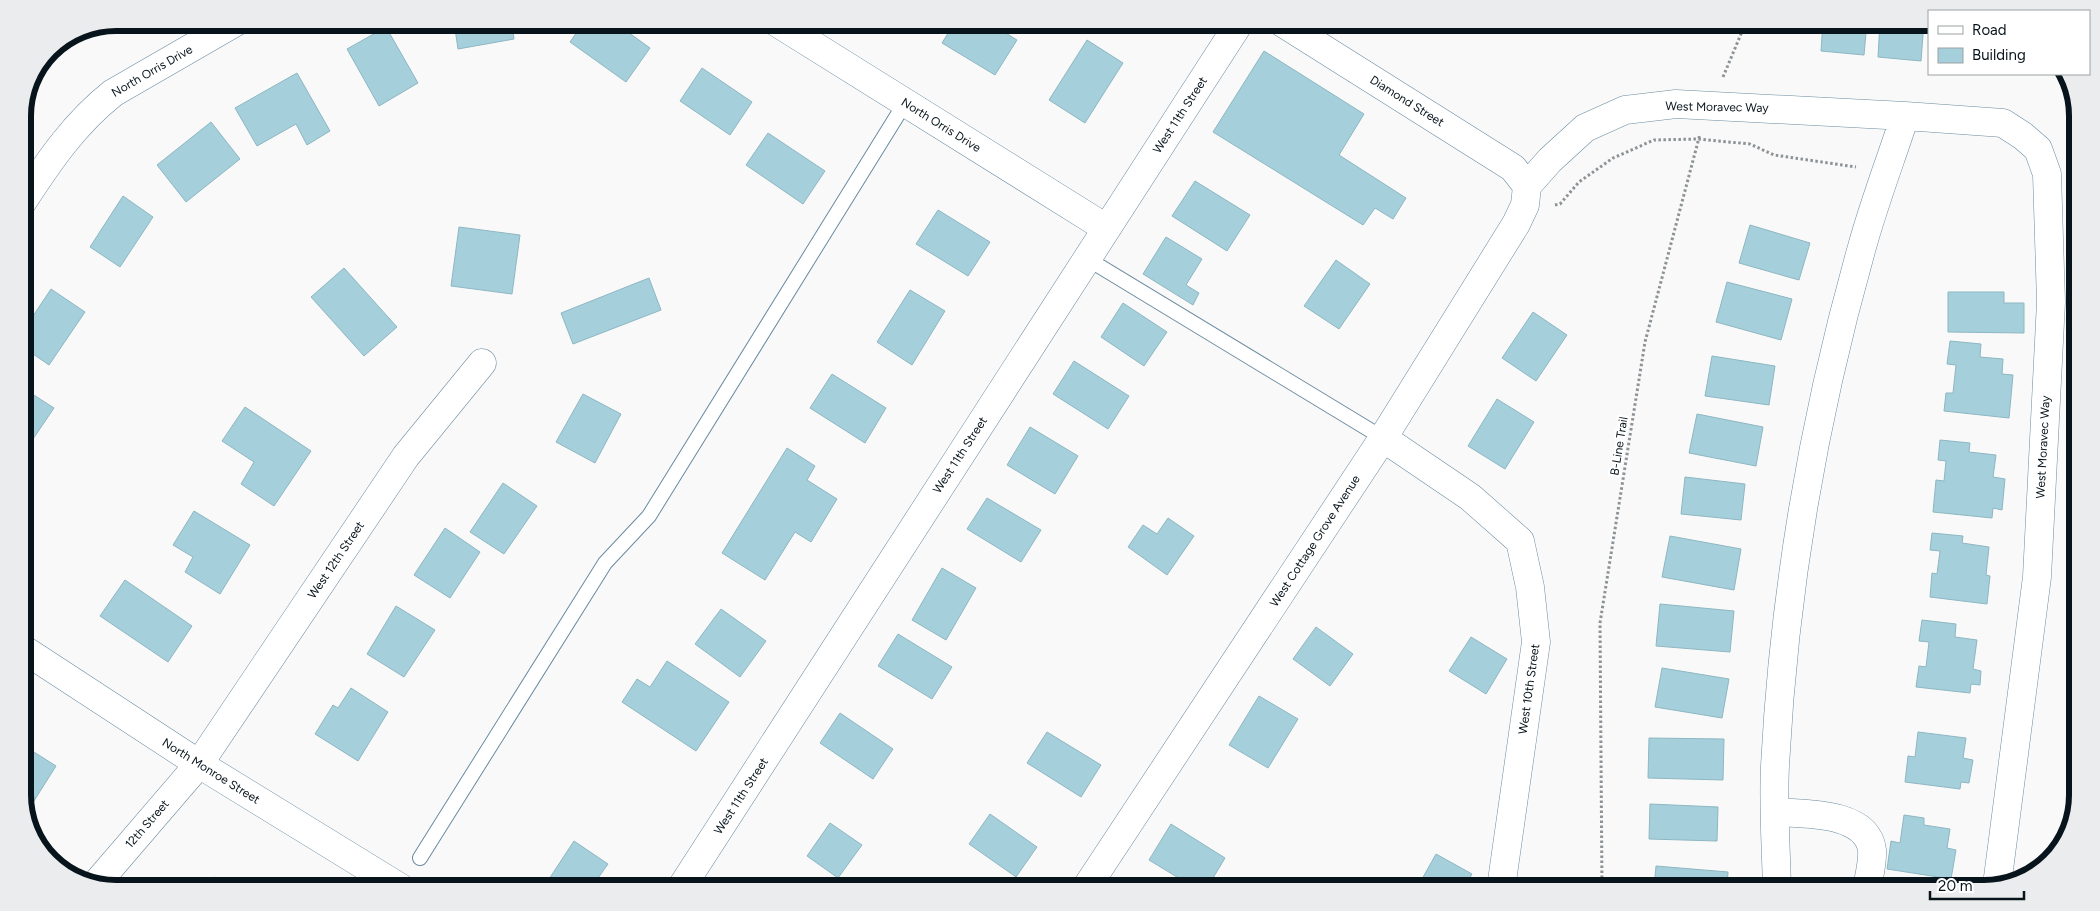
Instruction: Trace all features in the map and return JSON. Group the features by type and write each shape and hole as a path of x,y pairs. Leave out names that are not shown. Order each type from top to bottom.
{"street":[{"name":"North Orris Drive","path":"31,189 57,150 96,106 113,93 220,31"},
{"name":"North Orris Drive","path":"790,31 1106,228"},
{"name":"West 11th Street","path":"686,880 1234,31"},
{"name":"Diamond Street","path":"1295,31 1513,168 1525,199"},
{"name":"West Moravec Way","path":"1525,199 1550,160 1584,128 1624,110 1645,107 1676,104 1713,105 2003,123 2038,149 2047,174 2051,302 2037,577 1998,878"},
{"path":"1777,880 1775,768 1780,688 1794,567 1814,445 1836,347 1862,246 1905,116"},
{"name":"West Cottage Grove Avenue","path":"1091,880 1383,438 1516,224 1525,199"},
{"name":"West 12th Street","path":"199,764 406,456 482,363"},
{"name":"West 10th Street","path":"1383,438 1470,496 1520,541 1530,587 1536,642 1502,880"},
{"name":"North Monroe Street","path":"31,654 199,764 388,880"},
{"name":"12th Street","path":"101,878 199,764"},
{"path":"1775,812 1833,817 1856,826 1869,840 1872,850 1868,880"}],"lane":[{"path":"420,858 605,562 649,516 906,103"},
{"path":"1086,258 1383,438"}],"path":[{"name":"B-Line Trail","path":"1602,880 1600,623 1645,342 1698,139 1742,31"},
{"path":"1525,199 1560,204 1579,182 1613,158 1654,140 1698,139 1750,144 1774,155 1847,166"}],"building":[{"path":"379,31 388,31 418,83 379,106 347,49"},
{"path":"455,31 513,31 514,39 458,49"},
{"path":"578,31 626,31 650,48 626,82 570,42"},
{"path":"949,31 1002,31 1017,40 995,75 942,43"},
{"path":"1822,31 1866,31 1864,55 1821,51"},
{"path":"1879,31 1923,31 1921,61 1878,57"},
{"path":"1087,40 1123,63 1085,123 1049,100"},
{"path":"1264,51 1364,114 1339,155 1406,198 1393,219 1375,208 1363,225 1213,132"},
{"path":"702,68 752,102 730,135 680,101"},
{"path":"297,73 330,131 307,145 296,124 257,146 235,108"},
{"path":"211,122 240,159 186,202 157,165"},
{"path":"768,133 825,171 803,204 746,165"},
{"path":"1195,181 1250,215 1227,251 1172,216"},
{"path":"123,196 153,217 120,267 90,247"},
{"path":"938,210 990,242 968,276 916,244"},
{"path":"1750,225 1810,243 1799,280 1739,263"},
{"path":"459,227 520,235 512,294 451,286"},
{"path":"1166,237 1202,259 1186,285 1199,293 1193,305 1143,274"},
{"path":"1336,260 1370,284 1339,329 1304,306"},
{"path":"344,268 397,327 364,356 311,297"},
{"path":"649,278 661,310 573,344 561,313"},
{"path":"1727,282 1792,299 1781,340 1716,322"},
{"path":"51,289 85,312 49,365 31,353 31,319"},
{"path":"910,290 945,311 912,365 877,342"},
{"path":"1948,292 2004,292 2004,303 2024,303 2024,333 1948,332"},
{"path":"1123,303 1167,332 1144,366 1101,337"},
{"path":"1533,312 1567,335 1536,381 1502,358"},
{"path":"1950,341 1981,344 1980,357 2003,359 2002,374 2013,375 2009,418 1944,411 1946,393 1953,393 1956,365 1947,364"},
{"path":"1712,356 1775,366 1769,405 1705,396"},
{"path":"1074,361 1129,396 1108,429 1053,394"},
{"path":"832,374 886,408 865,443 810,408"},
{"path":"31,393 54,408 33,439 31,438"},
{"path":"583,394 621,414 595,463 556,442"},
{"path":"1497,399 1534,422 1505,469 1468,446"},
{"path":"245,407 311,451 274,506 241,484 254,462 222,441"},
{"path":"1697,414 1763,427 1756,466 1689,453"},
{"path":"1030,427 1078,456 1055,494 1007,465"},
{"path":"1940,440 1970,443 1969,452 1996,455 1993,477 2005,479 2002,510 1993,508 1992,518 1933,512 1936,480 1944,481 1946,461 1938,460"},
{"path":"787,448 815,466 807,480 837,499 811,542 795,532 765,580 722,553"},
{"path":"1685,477 1745,484 1741,520 1681,514"},
{"path":"503,483 537,506 504,554 470,532"},
{"path":"987,498 1041,530 1021,562 967,529"},
{"path":"194,511 250,545 220,594 185,572 193,557 173,545"},
{"path":"1168,518 1194,536 1167,575 1128,547 1143,525 1157,534"},
{"path":"445,528 480,552 450,598 414,575"},
{"path":"1932,533 1963,536 1962,543 1989,547 1986,575 1990,576 1987,604 1930,597 1932,573 1937,574 1940,551 1930,550"},
{"path":"1670,536 1741,549 1734,590 1662,577"},
{"path":"942,568 976,588 946,640 912,620"},
{"path":"125,580 192,626 168,662 100,616"},
{"path":"1660,604 1734,611 1730,652 1656,646"},
{"path":"396,606 435,630 404,677 367,654"},
{"path":"721,609 766,641 740,677 695,644"},
{"path":"1922,620 1956,624 1955,637 1977,640 1973,669 1981,671 1980,685 1971,684 1970,693 1916,687 1919,666 1926,667 1929,642 1919,641"},
{"path":"1316,627 1353,654 1330,686 1293,659"},
{"path":"898,634 952,667 932,699 878,666"},
{"path":"1471,637 1507,659 1486,694 1449,671"},
{"path":"667,661 729,702 696,751 622,702 637,679 650,687"},
{"path":"1662,668 1729,679 1722,718 1655,707"},
{"path":"351,688 388,712 358,761 315,734 333,705 338,708"},
{"path":"1259,696 1298,719 1268,768 1229,745"},
{"path":"840,713 893,749 873,779 820,743"},
{"path":"1047,732 1101,765 1081,797 1027,763"},
{"path":"1918,732 1966,738 1963,758 1973,760 1969,783 1961,782 1960,789 1905,782 1908,756 1915,757"},
{"path":"1649,738 1724,739 1723,780 1648,778"},
{"path":"31,750 56,766 32,804"},
{"path":"1650,804 1718,807 1717,841 1649,839"},
{"path":"990,814 1037,847 1016,877 969,844"},
{"path":"1904,815 1924,818 1924,825 1950,829 1947,848 1956,850 1951,879 1887,869 1891,841 1900,843"},
{"path":"830,823 862,845 838,878 807,856"},
{"path":"1171,824 1225,858 1212,880 1182,880 1149,860"},
{"path":"574,841 608,864 597,880 548,880"},
{"path":"1436,854 1472,874 1469,880 1421,880"},
{"path":"1656,866 1728,872 1728,880 1655,880"}]}
